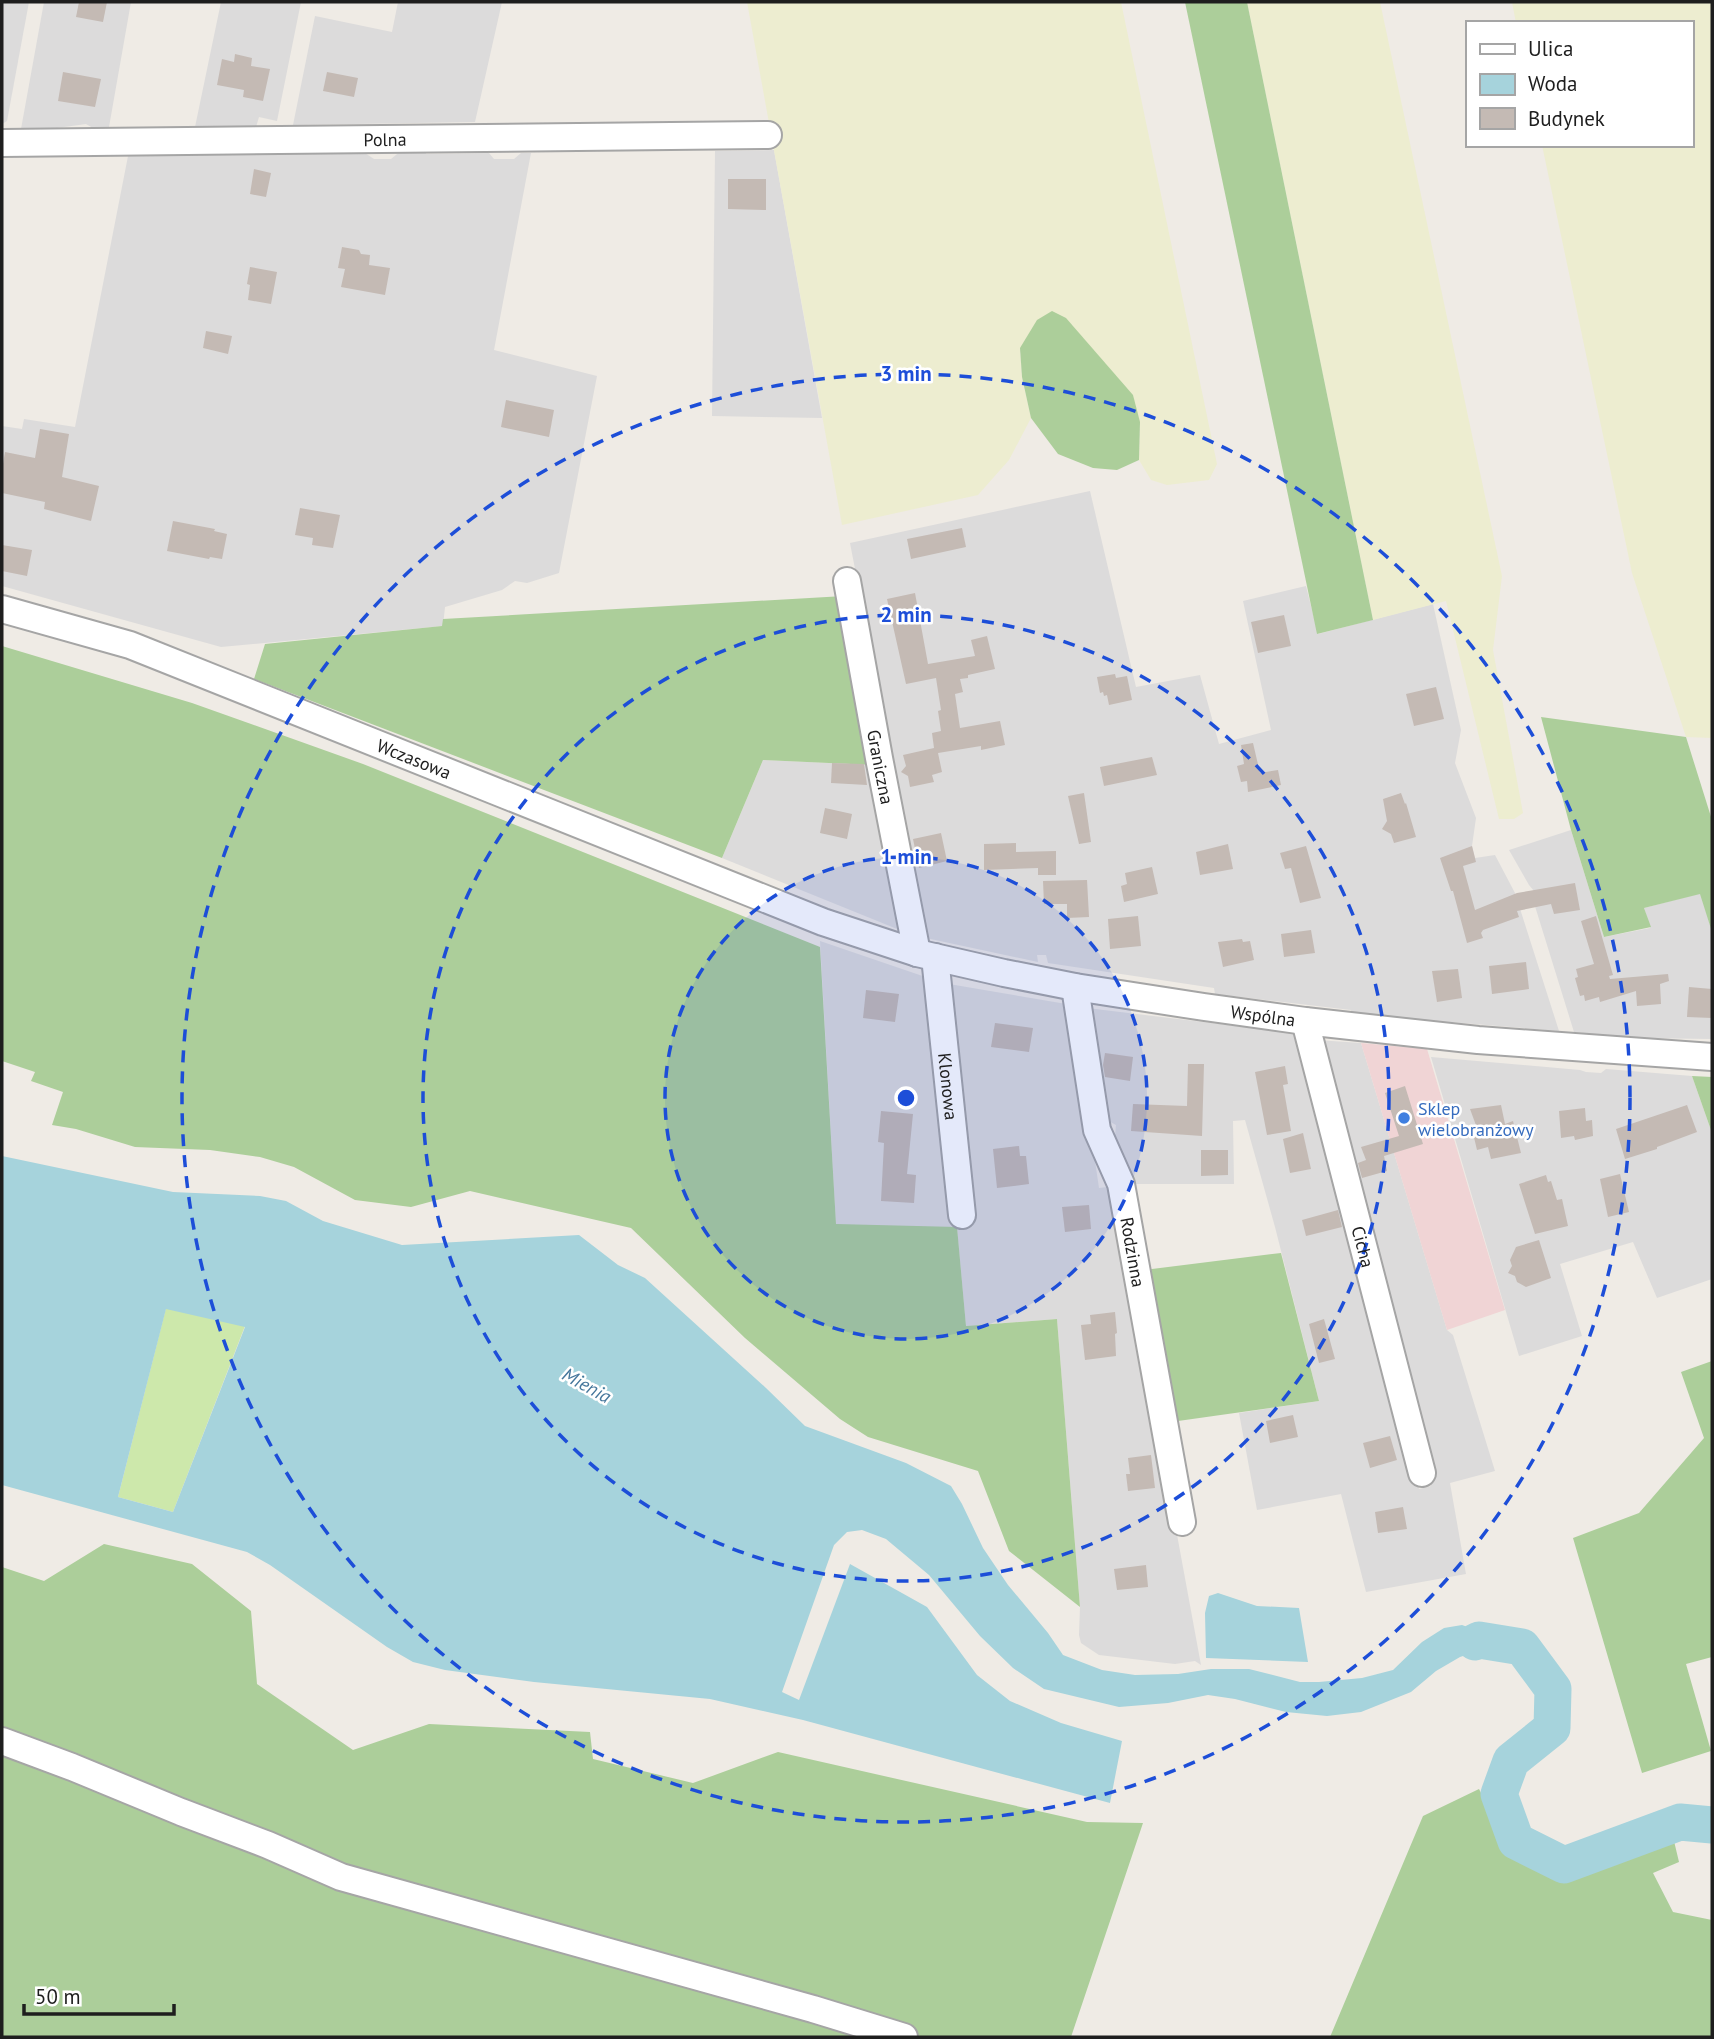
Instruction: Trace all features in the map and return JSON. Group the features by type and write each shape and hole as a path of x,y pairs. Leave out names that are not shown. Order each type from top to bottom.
{"street":[{"name":"Polna","path":"2,143 768,135"},
{"name":"Graniczna","path":"847,581 878,758 926,955"},
{"name":"Wczasowa","path":"2,608 130,645 823,922"},
{"name":"Wspólna","path":"823,922 926,955 1075,987 1305,1021 1478,1040 1712,1056"},
{"name":"Klonowa","path":"926,955 962,1215"},
{"name":"Rodzinna","path":"1075,987 1097,1130 1121,1184 1182,1522"},
{"name":"Cicha","path":"1305,1021 1422,1473"},
{"path":"2,1741 268,1845 341,1877 904,2037"}],"shaded area":[{"path":"2,2 29,2 7,121 2,124"},
{"path":"44,2 131,2 109,127 93,128 86,124 21,129"},
{"path":"221,2 301,2 277,121 259,117 256,127 195,127"},
{"path":"398,2 502,2 475,122 293,125 315,16 392,32"},
{"path":"240,148 362,151 374,159 391,159 402,150 426,148 426,154 489,153 494,159 514,159 521,153 531,153 494,350 597,376 559,573 527,583 515,581 502,590 445,607 443,626 221,647 2,586 2,426 22,429 24,419 75,427 129,151 236,154"},
{"path":"774,150 822,418 712,416 715,151"},
{"path":"1090,491 1136,687 1200,675 1219,744 1271,730 1243,601 1306,586 1318,634 1433,604 1461,730 1455,763 1476,818 1472,846 1475,858 1495,855 1515,893 1559,1031 1352,1014 1351,1010 1215,994 1214,988 1048,963 1046,955 1037,955 1038,962 926,938 850,543"},
{"path":"763,760 873,765 907,933 722,858"},
{"path":"1571,830 1604,937 1650,928 1644,908 1701,893 1712,932 1712,1039 1634,1038 1574,1032 1534,903 1534,891 1509,850"},
{"path":"820,941 943,983 1072,1005 1099,1188 1116,1186 1201,1665 1195,1661 1175,1664 1099,1655 1081,1643 1057,1319 966,1326 957,1228 836,1225"},
{"path":"1087,1008 1302,1034 1355,1239 1350,1247 1360,1257 1419,1489 1431,1486 1379,1284 1381,1257 1371,1256 1317,1040 1361,1043 1447,1330 1453,1335 1495,1471 1450,1483 1466,1574 1366,1592 1341,1494 1257,1510 1239,1413 1319,1401 1245,1120 1233,1121 1234,1184 1130,1184 1114,1147 1116,1125 1103,1118"},
{"path":"1361,1043 1427,1049 1505,1310 1447,1330"},
{"path":"1431,1057 1586,1072 1601,1073 1606,1069 1692,1076 1712,1133 1712,1279 1657,1298 1633,1242 1560,1264 1582,1336 1519,1356"}],"green space":[{"path":"747,2 1121,2 1217,464 1209,480 1167,485 1151,480 1139,460 1140,422 1020,348 1022,377 1031,418 1009,460 978,495 842,525"},
{"path":"1185,2 1247,2 1373,620 1317,634"},
{"path":"1247,2 1380,2 1502,576 1493,650 1523,813 1514,819 1499,819 1446,601 1373,620"},
{"path":"1512,2 1712,2 1712,738 1686,737 1632,573 1542,147 1693,147 1693,21 1516,21"},
{"path":"1052,311 1066,318 1133,395 1140,422 1139,460 1117,470 1093,468 1058,454 1031,418 1022,377 1020,348 1037,320"},
{"path":"844,596 873,765 763,760 722,858 254,679 265,644 442,626 443,619"},
{"path":"2,646 192,703 363,764 820,947 836,1224 957,1227 966,1326 1057,1319 1080,1607 1009,1551 978,1471 868,1437 840,1419 745,1338 631,1228 470,1191 411,1207 355,1200 294,1167 260,1157 210,1150 135,1147 76,1129 52,1125 63,1092 31,1081 35,1072 2,1061"},
{"path":"1541,717 1686,737 1712,820 1712,932 1700,894 1644,908 1651,927 1604,937 1571,830"},
{"path":"1692,1076 1712,1077 1712,1133"},
{"path":"1281,1253 1319,1401 1171,1422 1144,1270"},
{"path":"166,1308 245,1326 173,1512 118,1497"},
{"path":"1712,1361 1712,1657 1686,1664 1711,1751 1642,1773 1573,1538 1639,1513 1704,1438 1681,1372"},
{"path":"104,1544 192,1564 251,1611 257,1684 353,1750 429,1724 590,1732 593,1759 693,1783 778,1752 1087,1822 1143,1823 1071,2037 2,2037 2,1567 44,1581"},
{"path":"1479,1789 1515,1859 1556,1880 1674,1841 1679,1862 1653,1873 1673,1912 1712,1920 1712,2037 1330,2037 1423,1816"}],"water":[{"name":"Mienia","path":"2,1156 173,1192 260,1196 286,1201 323,1221 402,1245 579,1235 618,1265 645,1278 805,1426 906,1463 951,1486 983,1548 1008,1585 1063,1655 1102,1670 1135,1675 1249,1669 1300,1682 1319,1682 1362,1678 1393,1670 1422,1642 1444,1628 1462,1625 1476,1630 1504,1628 1534,1643 1502,1659 1484,1649 1460,1657 1436,1671 1411,1692 1361,1712 1327,1716 1286,1712 1208,1695 1168,1703 1119,1707 1044,1689 1013,1668 980,1636 929,1575 886,1539 862,1530 847,1532 834,1545 782,1692 799,1700 850,1564 927,1607 977,1675 1010,1701 1061,1723 1122,1741 1110,1803 803,1720 710,1699 534,1682 445,1670 413,1662 247,1552 2,1485","holes":["166,1309 245,1327 173,1512 118,1497"]},
{"path":"1218,1593 1257,1606 1299,1608 1308,1662 1206,1658 1205,1613 1209,1596"}],"building":[{"path":"79,2 107,2 103,22 76,17"},
{"path":"235,54 252,58 251,66 270,69 263,101 243,97 244,90 217,85 222,59 234,62"},
{"path":"63,72 101,79 95,107 58,101"},
{"path":"327,72 358,78 354,97 323,91"},
{"path":"254,169 271,173 266,197 250,194"},
{"path":"728,179 766,179 766,210 728,209"},
{"path":"342,247 370,255 369,265 390,268 385,295 341,287 345,269 338,268"},
{"path":"250,267 277,272 271,304 248,300"},
{"path":"206,331 232,336 228,354 203,348"},
{"path":"506,400 554,410 549,437 501,427"},
{"path":"40,429 69,434 62,477 99,486 91,521 44,509 45,502 2,493 5,452 35,458"},
{"path":"300,508 340,515 333,548 312,545 313,538 295,535"},
{"path":"173,521 227,534 222,559 167,551"},
{"path":"962,528 966,547 911,559 907,539"},
{"path":"2,545 32,550 27,576 2,571"},
{"path":"915,593 928,664 975,656 971,640 987,636 995,669 960,679 963,692 955,694 960,728 1000,721 1005,745 981,750 981,746 938,753 942,772 932,775 934,782 910,787 908,776 901,772 906,766 903,755 934,748 932,733 941,731 936,678 906,684 887,599"},
{"path":"1284,615 1291,646 1258,653 1251,622"},
{"path":"1115,674 1116,678 1127,676 1132,700 1109,705 1107,695 1100,693 1097,677"},
{"path":"1436,687 1444,719 1414,726 1406,694"},
{"path":"1253,743 1260,773 1278,770 1281,785 1248,792 1247,781 1241,782 1237,766 1244,764 1241,745"},
{"path":"1152,757 1157,775 1104,786 1100,767"},
{"path":"832,763 864,764 867,785 831,783"},
{"path":"1084,793 1091,842 1079,844 1068,796"},
{"path":"1401,793 1416,837 1394,843 1391,834 1382,829 1387,821 1383,799"},
{"path":"825,808 852,814 847,839 820,833"},
{"path":"941,833 947,861 919,868 913,839"},
{"path":"1016,843 1016,852 1056,851 1056,875 1038,875 1038,868 984,870 984,844"},
{"path":"1228,844 1233,869 1200,875 1196,852"},
{"path":"1306,846 1321,898 1300,903 1291,868 1285,869 1280,853"},
{"path":"1472,846 1476,862 1463,866 1475,910 1517,893 1575,883 1580,910 1554,914 1551,904 1517,911 1519,917 1483,930 1483,938 1467,943 1453,891 1440,858"},
{"path":"1152,867 1158,894 1124,902 1121,886 1127,884 1125,873"},
{"path":"1087,880 1089,917 1067,918 1067,904 1044,904 1043,881"},
{"path":"1138,916 1141,946 1110,949 1108,919"},
{"path":"1596,916 1613,975 1609,976 1610,979 1668,974 1669,981 1660,984 1661,1004 1637,1006 1636,991 1600,1002 1599,997 1585,1001 1584,995 1580,996 1575,978 1578,977 1576,969 1594,964 1581,921"},
{"path":"1311,930 1315,953 1284,957 1281,934"},
{"path":"1242,939 1243,942 1250,941 1254,960 1223,967 1218,942"},
{"path":"1526,962 1529,989 1492,994 1489,966"},
{"path":"1458,969 1462,998 1437,1002 1432,971"},
{"path":"1689,987 1712,989 1712,1018 1687,1017"},
{"path":"866,990 899,994 895,1022 863,1018"},
{"path":"995,1023 1033,1028 1029,1052 991,1047"},
{"path":"1105,1053 1133,1057 1130,1081 1105,1077"},
{"path":"1188,1064 1204,1064 1202,1136 1131,1131 1133,1104 1187,1106"},
{"path":"1285,1066 1288,1084 1283,1085 1291,1131 1267,1135 1255,1072"},
{"path":"1405,1086 1423,1144 1384,1156 1387,1171 1362,1178 1358,1163 1366,1160 1361,1147 1399,1136 1385,1093"},
{"path":"1501,1105 1505,1124 1513,1121 1521,1153 1491,1159 1488,1147 1477,1150 1472,1129 1477,1128 1470,1109"},
{"path":"1687,1105 1697,1132 1625,1159 1616,1129"},
{"path":"1585,1108 1586,1121 1592,1120 1593,1136 1575,1140 1574,1136 1561,1138 1559,1111"},
{"path":"881,1111 913,1114 907,1174 916,1175 914,1203 881,1201 884,1143 878,1142"},
{"path":"1303,1133 1311,1169 1290,1173 1283,1139"},
{"path":"1019,1146 1020,1156 1026,1156 1029,1184 997,1188 993,1149"},
{"path":"1201,1150 1228,1150 1228,1175 1201,1176"},
{"path":"1620,1174 1629,1212 1608,1217 1600,1179"},
{"path":"1546,1175 1548,1182 1551,1181 1557,1200 1562,1199 1568,1226 1535,1234 1519,1184"},
{"path":"1089,1205 1091,1229 1065,1232 1062,1207"},
{"path":"1338,1210 1342,1227 1306,1236 1302,1220"},
{"path":"1539,1240 1551,1278 1526,1287 1508,1273 1512,1266 1510,1260 1516,1247"},
{"path":"1115,1312 1116,1356 1085,1360 1081,1325 1091,1324 1090,1315"},
{"path":"1324,1319 1335,1359 1319,1363 1309,1324"},
{"path":"1293,1415 1298,1437 1270,1443 1266,1421"},
{"path":"1390,1436 1397,1460 1370,1468 1363,1443"},
{"path":"1151,1455 1155,1488 1128,1491 1128,1458"},
{"path":"1403,1507 1407,1529 1378,1533 1375,1512"},
{"path":"1146,1565 1148,1587 1117,1590 1114,1569"}],"waterway":[{"path":"1475,1642 1479,1640 1522,1647 1553,1689 1552,1728 1511,1761 1499,1794 1516,1841 1564,1865 1680,1822 1712,1825"}],"place":[{"name":"Sklep wielobranżowy","path":"1404,1118"}]}
